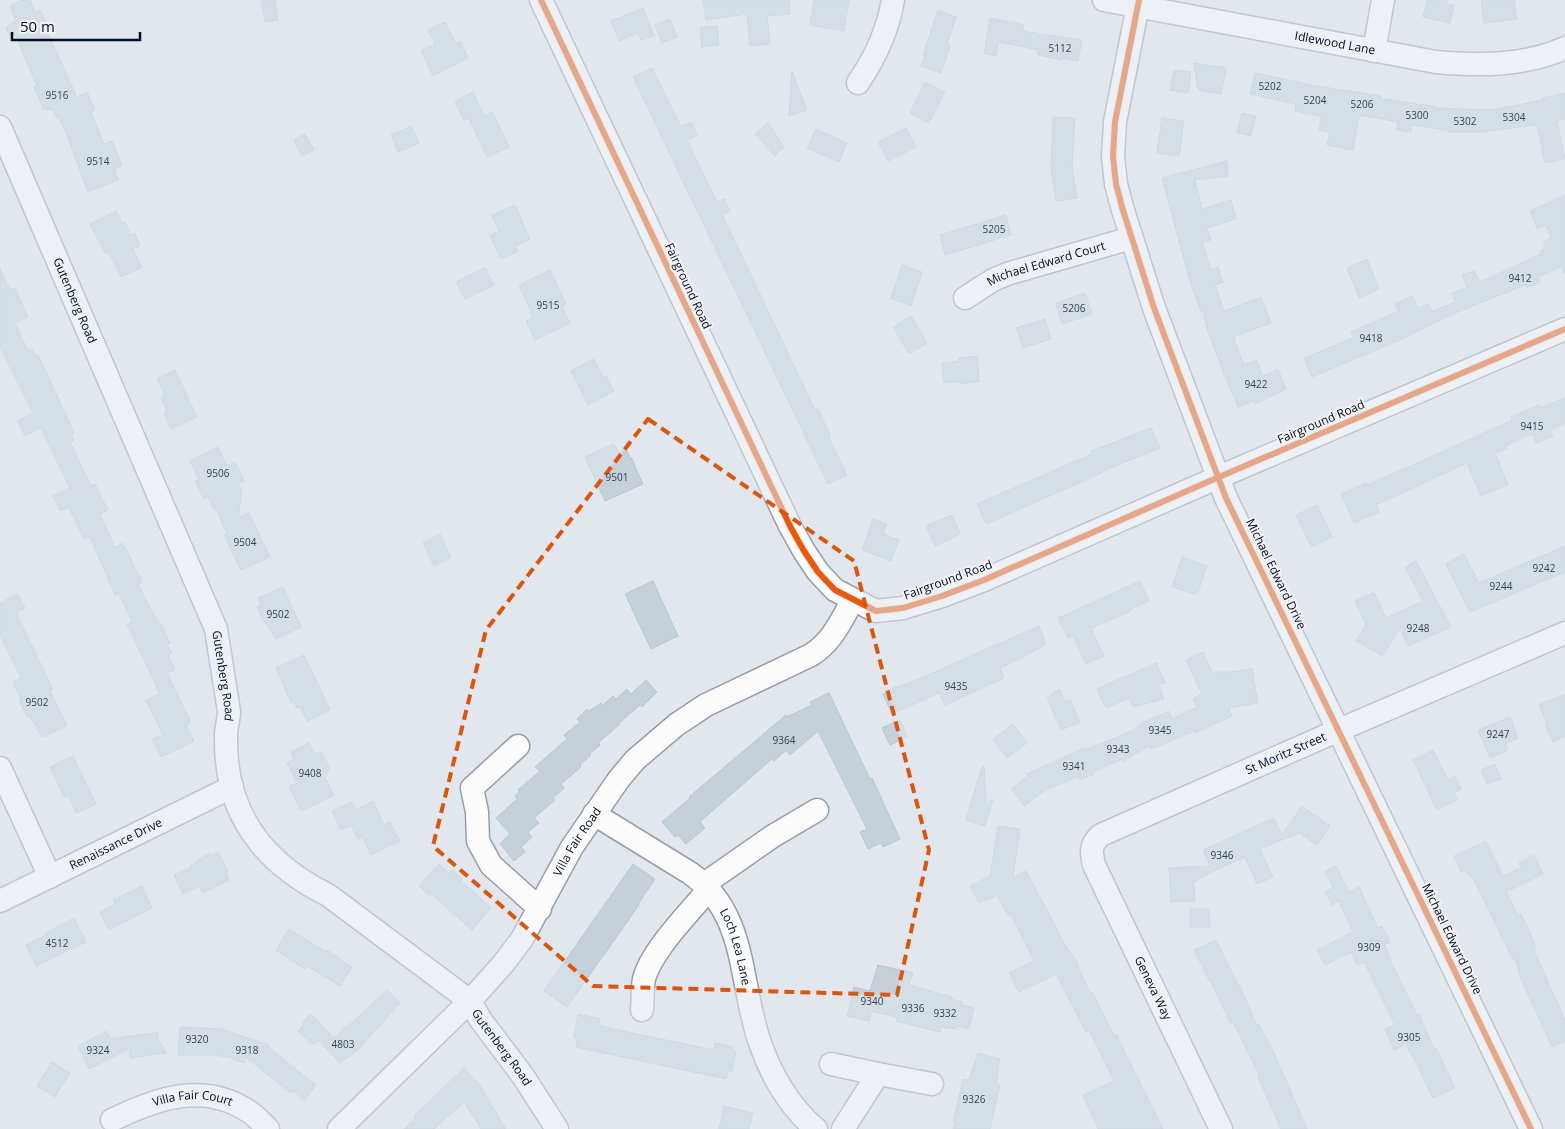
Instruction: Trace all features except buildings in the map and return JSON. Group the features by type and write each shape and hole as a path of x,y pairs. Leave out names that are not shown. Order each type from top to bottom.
{"street":[{"path":"858,83 879,48 892,11 893,0"},
{"name":"Idlewood Lane","path":"1104,0 1138,3 1436,62 1490,65 1536,58 1565,48"},
{"path":"1374,51 1384,0"},
{"name":"Fairground Road","path":"544,1 790,526 823,579 835,590 876,611 903,608 942,596 1011,568 1565,329"},
{"name":"Michael Edward Drive","path":"1138,3 1115,122 1113,157 1116,184 1131,238 1175,365 1226,498 1531,1129"},
{"name":"Gutenberg Road","path":"0,127 216,629 229,713 226,734 227,762 238,805 250,829 264,849 282,867 305,884 328,895 470,1001 480,1019 523,1076 557,1129"},
{"name":"Michael Edward Court","path":"965,298 993,280 1007,274 1131,238"},
{"name":"Villa Fair Road","path":"339,1129 470,1001 504,964 540,909 572,847 619,779 635,760 676,725 706,706 823,647 833,634 852,600"},
{"name":"St Moritz Street","path":"1092,845 1102,835 1565,633"},
{"path":"518,746 472,788 477,812 478,842 491,865 540,909"},
{"path":"0,768 50,877"},
{"name":"Renaissance Drive","path":"0,901 232,787"},
{"path":"642,1010 644,979 653,959 706,886 773,836 817,810"},
{"name":"Loch Lea Lane","path":"594,814 690,873 706,886 721,903 732,925 759,1039 769,1065 790,1101 816,1129"},
{"name":"Geneva Way","path":"1092,845 1094,864 1101,880 1221,1129"},
{"path":"831,1064 932,1084"},
{"path":"843,1129 878,1074"},
{"name":"Villa Fair Court","path":"112,1120 163,1098 200,1095 235,1103 250,1111 268,1129"}],"highlighted area":[{"path":"648,419 854,561 929,850 897,995 593,986 433,846 486,630"}],"cycle path":[{"path":"541,0 790,526 818,572 835,590 876,611 903,608 984,580 1565,329"},
{"path":"1139,0 1115,122 1113,157 1116,184 1122,207 1154,308 1226,498 1531,1129"}]}
